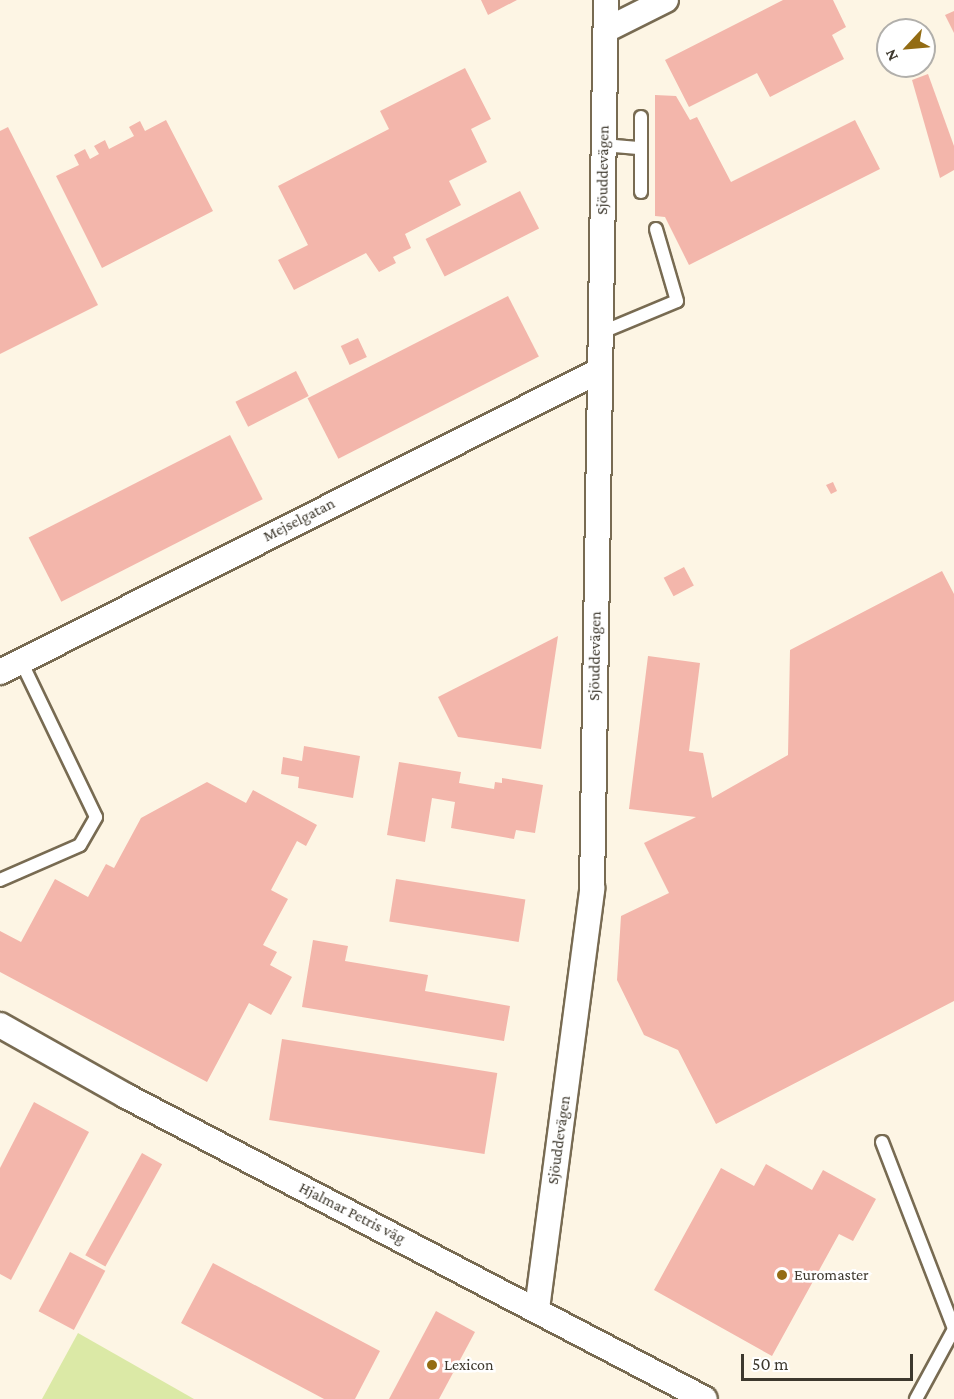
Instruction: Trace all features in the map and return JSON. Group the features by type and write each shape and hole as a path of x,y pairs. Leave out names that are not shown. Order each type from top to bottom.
{"street":[{"name":"Sjöuddevägen","path":"537,1308 592,889 606,0"},
{"path":"606,30 666,0"},
{"name":"Mejselgatan","path":"11,667 599,371"},
{"name":"Hjalmar Petris väg","path":"0,1025 137,1102 537,1308 705,1399"}],"lane":[{"path":"641,117 641,192"},
{"path":"603,146 641,148"},
{"path":"600,333 677,301 656,229"},
{"path":"0,880 80,845 96,817 11,667"},
{"path":"882,1142 954,1329 916,1399"}],"green space":[{"path":"78,1333 194,1399 42,1399"}],"building":[{"path":"481,0 517,0 488,15"},
{"path":"783,0 833,0 846,27 832,35 844,59 770,97 757,73 689,107 665,60"},
{"path":"954,11 954,33 945,15"},
{"path":"465,68 491,119 471,129 487,162 449,181 461,205 405,234 411,248 393,257 396,263 379,272 366,253 294,290 278,260 308,245 278,186 389,129 380,111"},
{"path":"929,78 954,146 954,170 940,178 912,80"},
{"path":"655,95 676,96 690,120 697,117 731,182 855,120 880,169 689,265 665,217 655,216"},
{"path":"166,120 213,211 102,268 56,176 79,165 74,155 85,149 90,159 99,154 94,146 105,140 109,149 134,136 129,127 140,121 145,131"},
{"path":"8,127 98,305 0,354 0,131"},
{"path":"520,191 539,228 445,277 426,239"},
{"path":"508,296 539,357 338,459 308,398"},
{"path":"358,338 367,357 350,365 341,346"},
{"path":"296,371 309,396 248,427 235,402"},
{"path":"230,435 263,499 61,602 29,538"},
{"path":"833,482 837,491 831,494 826,485"},
{"path":"684,567 694,586 674,596 664,578"},
{"path":"942,571 954,594 954,1001 716,1124 678,1050 644,1035 617,980 621,916 669,893 644,843 696,817 629,809 648,656 700,663 689,751 703,753 712,798 788,755 790,650"},
{"path":"558,636 541,749 458,737 438,697"},
{"path":"304,746 360,756 353,798 298,788 299,777 281,774 283,757 302,761"},
{"path":"399,762 461,772 459,783 494,789 495,782 502,783 502,778 543,785 535,833 516,830 514,839 451,828 455,802 432,798 425,842 387,835"},
{"path":"207,782 246,803 253,790 317,825 306,846 297,841 271,890 288,899 263,945 277,952 270,965 292,977 271,1015 249,1003 207,1082 0,972 0,931 21,942 55,879 88,897 106,864 114,868 141,818"},
{"path":"396,879 525,899 519,942 389,921"},
{"path":"313,940 348,946 345,961 428,975 425,991 510,1006 504,1041 302,1007"},
{"path":"282,1039 497,1073 484,1154 269,1120"},
{"path":"34,1102 89,1132 11,1280 0,1274 0,1168"},
{"path":"142,1153 162,1164 105,1266 85,1255"},
{"path":"766,1164 812,1190 823,1170 876,1199 853,1241 839,1234 772,1356 654,1290 721,1168 754,1186"},
{"path":"70,1252 105,1271 74,1330 39,1311"},
{"path":"213,1263 380,1351 355,1399 324,1399 181,1323"},
{"name":"Lexicon","path":"436,1311 475,1332 439,1399 389,1399"}],"place":[{"name":"Euromaster","path":"782,1275"},
{"name":"Lexicon","path":"432,1365"}]}
